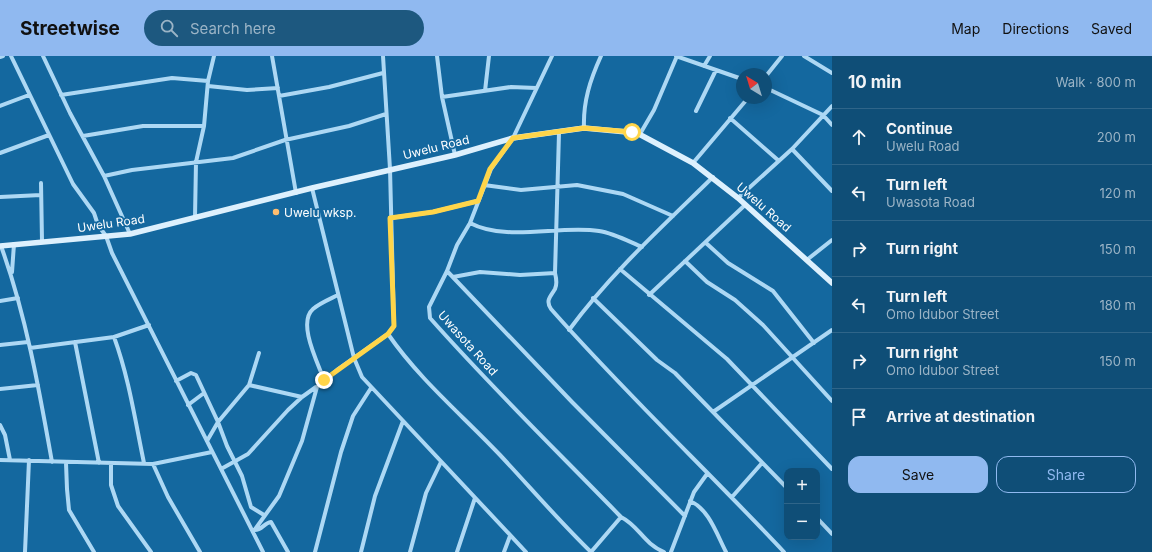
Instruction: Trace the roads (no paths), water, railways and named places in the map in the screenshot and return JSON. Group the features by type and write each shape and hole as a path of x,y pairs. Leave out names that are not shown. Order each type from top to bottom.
{"street":[{"path":"10,56 73,184 94,213 98,225 106,236 112,253 212,452 254,531 263,552"},
{"path":"43,56 61,95 104,176 130,234"},
{"path":"195,217 196,162 204,126 208,83 214,56"},
{"path":"272,56 285,140 296,193"},
{"path":"221,469 248,454 302,397 388,334 395,322 390,218 390,169 383,56"},
{"path":"437,56 442,97 455,155"},
{"path":"485,92 489,56"},
{"name":"Uwasota Road","path":"552,56 513,138 490,169 470,223 457,245 447,271 429,307 430,318 513,408 621,517 628,521 644,540 654,548 665,552 671,552"},
{"path":"584,128 583,110 589,84 602,56"},
{"path":"640,134 654,110 676,56 736,77"},
{"path":"704,66 710,56"},
{"path":"772,68 782,56"},
{"path":"804,56 832,73"},
{"path":"696,111 716,70"},
{"path":"279,96 329,87 383,73"},
{"path":"61,95 172,78 247,90 278,88"},
{"path":"442,97 485,92 511,87 536,88"},
{"path":"772,91 823,115 832,126"},
{"path":"0,106 29,95"},
{"path":"693,163 743,104"},
{"path":"738,198 792,149 832,106"},
{"path":"104,176 132,170 233,158 285,140 349,126 386,114"},
{"path":"730,118 779,161"},
{"path":"82,136 143,126 204,126"},
{"name":"Uwelu Road","path":"1,246 130,234 390,169 455,155 513,138 559,133 584,128 640,134 693,163 713,177 738,198 808,259 832,283"},
{"path":"559,133 555,273 556,288 549,297 549,307 569,330 707,474 732,496 784,552"},
{"path":"0,153 49,135"},
{"path":"792,149 832,191"},
{"path":"569,330 593,298 620,269 713,177"},
{"path":"41,183 42,241"},
{"path":"484,185 521,190 577,185 606,190 642,201 673,216"},
{"path":"312,188 354,358 362,377 370,388 526,552"},
{"path":"0,197 41,195"},
{"path":"390,218 433,212 478,201"},
{"path":"649,295 745,205"},
{"path":"470,223 490,231 557,229 599,231 642,247"},
{"path":"808,259 832,240"},
{"path":"706,243 728,263 773,291 814,343"},
{"path":"12,275 14,244"},
{"path":"1,246 12,275 30,348 52,462"},
{"path":"685,261 706,282 735,300 778,340 792,358 832,401"},
{"path":"620,269 649,295 727,359 832,469"},
{"path":"447,271 572,402 685,516"},
{"path":"453,277 480,272 520,275 555,273"},
{"path":"324,380 307,332 306,318 313,308 338,295"},
{"path":"0,301 18,298"},
{"path":"593,298 657,360 675,373 784,485"},
{"path":"30,348 114,337 149,325"},
{"path":"713,412 831,332"},
{"path":"388,334 403,356 500,455 555,517 591,552 621,517"},
{"path":"114,337 122,360 130,392 144,463"},
{"path":"0,345 28,342"},
{"path":"75,342 99,463"},
{"path":"207,441 218,422 249,385 259,353"},
{"path":"176,381 194,373 235,461 248,492 251,507 264,515"},
{"path":"0,389 38,384"},
{"path":"249,385 302,397"},
{"path":"254,531 279,496 302,441 317,387"},
{"path":"315,552 341,452 353,416 370,388"},
{"path":"188,405 204,393"},
{"path":"361,552 374,496 403,421"},
{"path":"0,425 5,435 10,460"},
{"path":"0,460 29,460 66,463 153,464 212,452"},
{"path":"25,552 29,460"},
{"path":"410,552 426,493 441,462"},
{"path":"66,463 66,489 69,510 94,552"},
{"path":"111,463 111,486 118,506 151,552"},
{"path":"732,496 762,463"},
{"path":"153,464 168,497 200,552"},
{"path":"671,552 694,492 707,474"},
{"path":"457,552 475,498"},
{"path":"690,501 700,506 706,513 726,552"},
{"path":"243,512 251,507"},
{"path":"820,521 832,534"},
{"path":"254,531 259,529 267,522 271,522 288,552"},
{"path":"504,552 510,536"}],"place":[{"name":"Uwelu wksp.","path":"276,212"}]}
